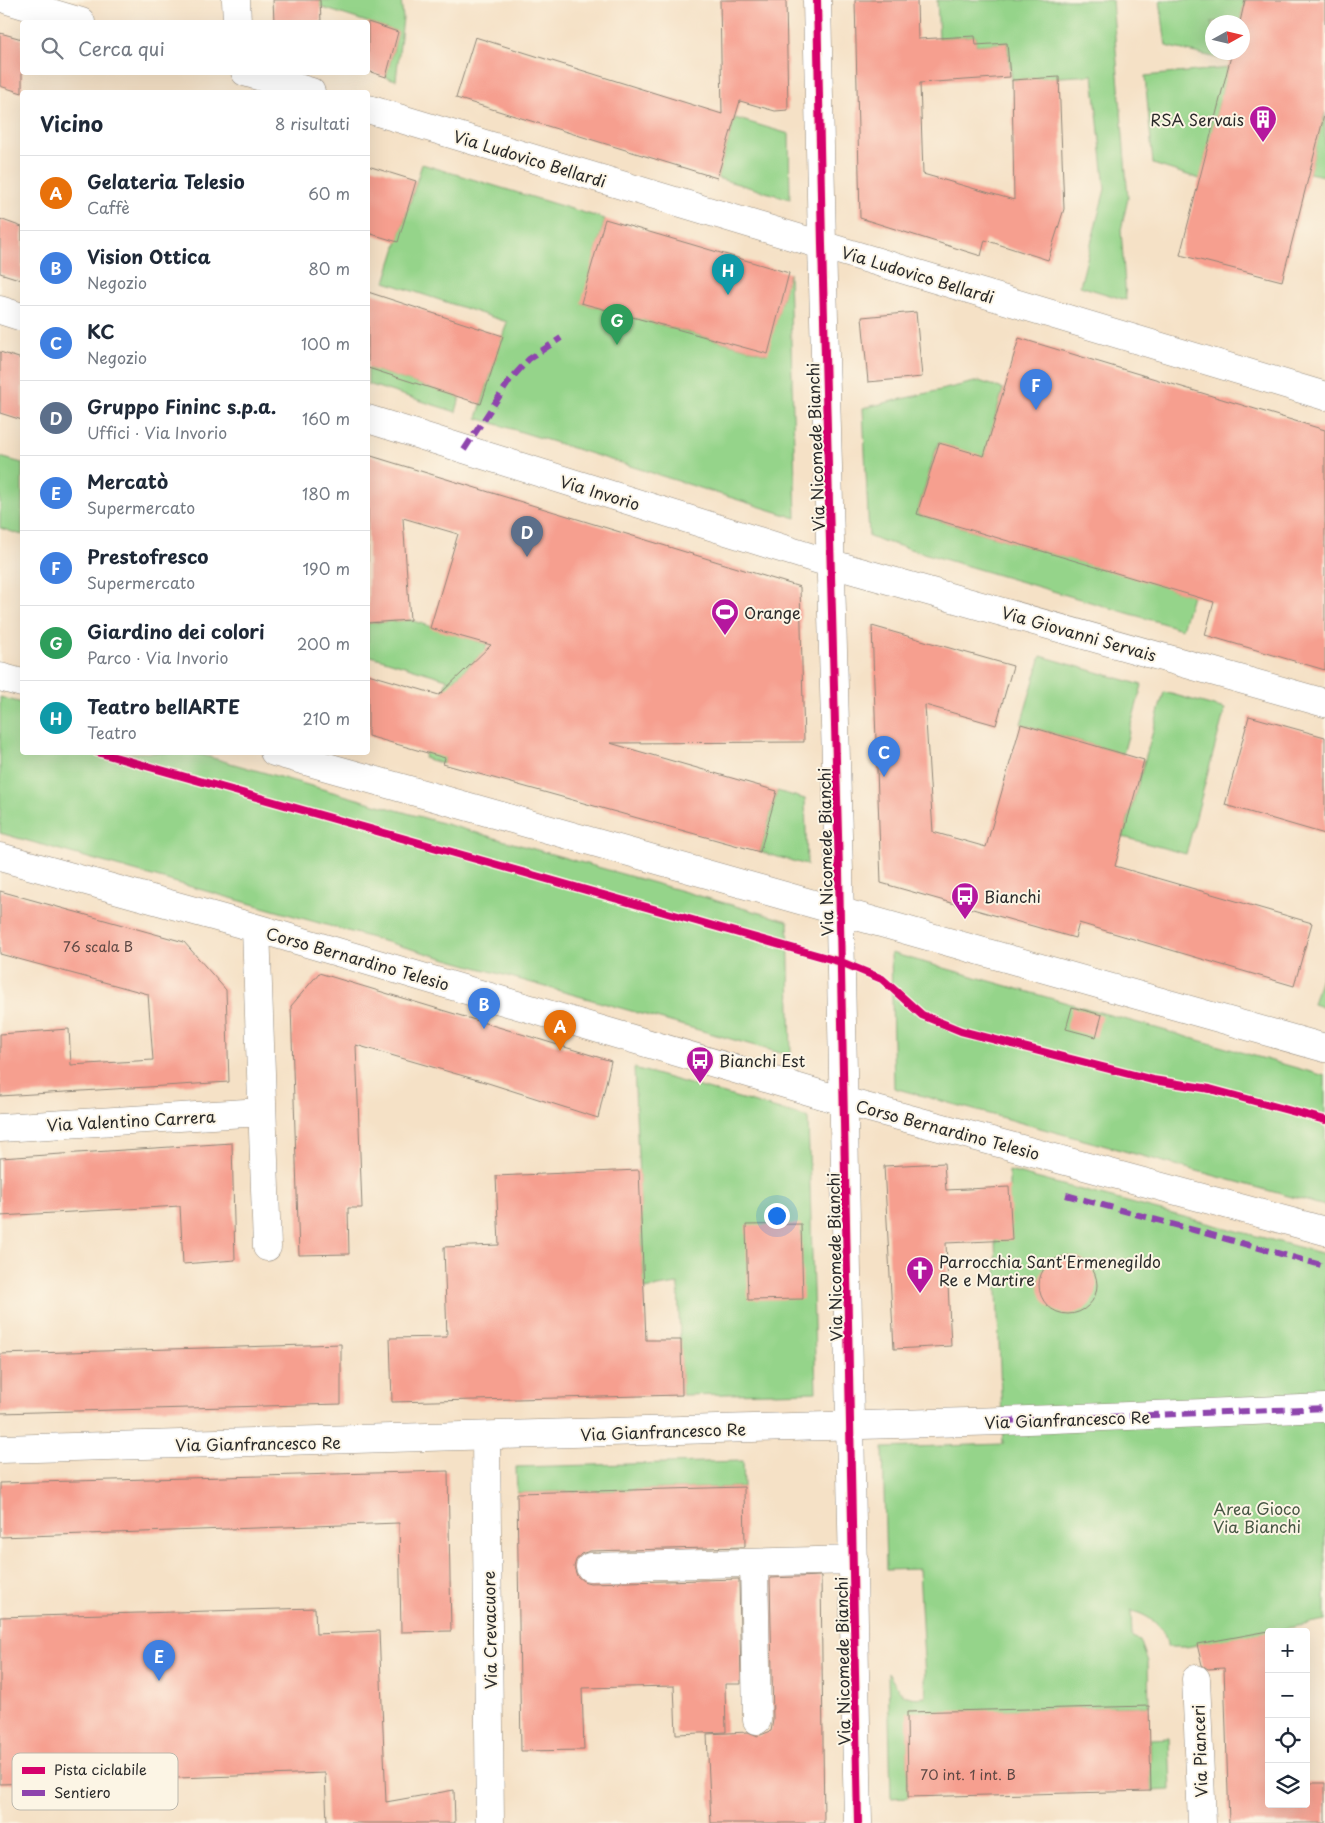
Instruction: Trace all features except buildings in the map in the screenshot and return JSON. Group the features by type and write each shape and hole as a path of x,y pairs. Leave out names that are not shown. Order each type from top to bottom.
{"street":[{"path":"8,0 74,20"},
{"path":"236,0 237,20"},
{"name":"Via Nicomede Bianchi","path":"817,0 840,911 858,1823"},
{"path":"238,75 239,90"},
{"path":"255,75 304,90"},
{"name":"Via Ludovico Bellardi","path":"370,110 1325,396"},
{"path":"0,310 20,316"},
{"name":"Via Invorio","path":"370,421 832,564"},
{"name":"Via Giovanni Servais","path":"832,564 1325,703"},
{"path":"0,677 20,682"},
{"path":"285,755 1325,1048"},
{"name":"Corso Bernardino Telesio","path":"0,857 256,928 843,1101 1325,1231"},
{"name":"Corso Bernardino Telesio","path":"256,928 267,1247"},
{"name":"Via Valentino Carrera","path":"0,1128 262,1112"},
{"name":"Via Gianfrancesco Re","path":"0,1449 486,1437 1003,1421 1325,1408"},
{"name":"Via Crevacuore","path":"486,1437 490,1823"},
{"path":"590,1567 854,1560"},
{"path":"754,1563 757,1720"},
{"name":"Via Pianceri","path":"1196,1679 1202,1823"}],"green space":[{"path":"320,0 401,0 403,18 396,80 386,77 398,32 370,23 370,20 361,20 320,7"},
{"path":"937,0 1112,0 1128,198 1121,230 1126,300 1080,286 1105,189 1093,75 1012,80 1007,43 976,45 975,36 939,38"},
{"path":"1160,0 1245,0 1242,15 1205,15 1205,55 1166,46"},
{"path":"1228,68 1200,179 1153,164 1145,76"},
{"path":"1325,112 1325,176 1309,173"},
{"path":"735,118 789,134 790,199 717,178"},
{"path":"422,164 605,219 582,303 767,354 789,273 796,518 477,418 507,322 385,282"},
{"path":"370,369 460,397 456,412 370,385"},
{"path":"979,381 1003,389 984,457 938,443 917,514 1192,595 1182,629 869,537 863,408"},
{"path":"0,457 20,462 20,534 0,528"},
{"path":"410,620 487,644 485,651 454,680 462,701 443,764 424,758 447,679 370,656 370,623"},
{"path":"1041,656 1142,685 1123,754 1021,724"},
{"path":"1164,692 1225,709 1186,854 1123,837"},
{"path":"0,697 20,702 20,755 202,755 788,921 791,1056 0,833"},
{"path":"777,791 805,799 807,865 760,852"},
{"path":"891,953 1325,1076 1325,1206 894,1088"},
{"path":"1325,963 1325,1008 1313,1004"},
{"path":"634,1068 808,1118 816,1392 682,1395 678,1284 644,1289"},
{"name":"Area Gioco Via Bianchi","path":"1009,1171 1325,1254 1325,1621 1288,1628 1265,1628 1265,1632 1186,1647 1167,1647 1164,1634 1155,1623 1144,1615 1131,1611 1132,1637 1140,1640 1148,1662 1149,1706 908,1713 908,1797 891,1798 888,1673 899,1690 907,1696 926,1697 919,1569 886,1570 883,1448 1003,1444 995,1241 1009,1187"},
{"path":"743,1461 744,1487 517,1493 516,1467"},
{"path":"1169,1738 1171,1790 1151,1791 1150,1739"}],"marked path":[{"path":"464,450 510,380 529,359 561,338"},
{"path":"1066,1195 1325,1266"},
{"path":"1003,1421 1325,1408"}],"cycle path":[{"path":"817,0 839,872 858,1823"},
{"path":"108,755 841,962 882,979 922,1015 961,1031 1153,1080 1210,1089 1325,1120"}],"place":[{"name":"RSA Servais","path":"1263,143"},
{"name":"Teatro bellARTE","path":"728,295"},
{"name":"Giardino dei colori","path":"617,345"},
{"name":"Prestofresco","path":"1036,410"},
{"name":"Gruppo Fininc s.p.a.","path":"527,557"},
{"name":"Orange","path":"725,636"},
{"name":"KC","path":"884,777"},
{"name":"Bianchi","path":"965,920"},
{"name":"Vision Ottica","path":"484,1029"},
{"name":"Gelateria Telesio","path":"560,1051"},
{"name":"Bianchi Est","path":"700,1084"},
{"name":"Parrocchia Sant'Ermenegildo Re e Martire","path":"920,1294"},
{"name":"Mercatò","path":"159,1681"}]}
